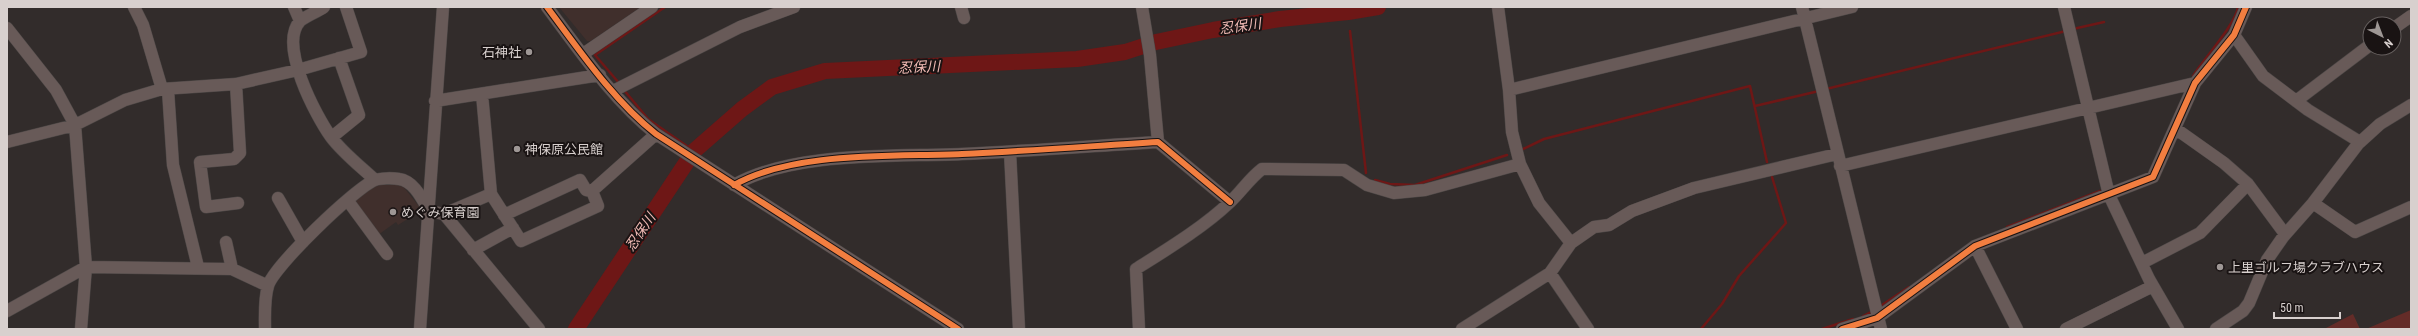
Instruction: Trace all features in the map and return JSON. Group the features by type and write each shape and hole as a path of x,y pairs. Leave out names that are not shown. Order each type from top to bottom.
{"street":[{"path":"134,7 143,25 165,89 173,165 198,267"},
{"path":"294,7 300,22"},
{"path":"324,7 300,22 296,33 294,52 298,70 307,97 332,137 375,180"},
{"path":"7,142 75,125 125,100 165,89 236,84 298,70 360,52 346,7"},
{"path":"420,329 442,7"},
{"path":"546,7 613,91 640,121 656,134 958,329"},
{"path":"583,54 652,7"},
{"path":"613,91 740,27 794,7"},
{"path":"1142,7 1148,37 1158,142"},
{"path":"1498,7 1509,90 1514,145 1520,164 1539,203 1571,243"},
{"path":"1509,90 1804,13 1852,7"},
{"path":"2064,7 2109,196 2153,286 2178,329"},
{"path":"1842,329 1879,323 1975,246 2154,178 2195,83 2234,36 2246,7"},
{"path":"1804,13 1879,323"},
{"path":"2402,22 2411,16"},
{"path":"7,28 56,90 75,125 86,267 81,329"},
{"path":"2234,36 2263,76 2296,102 2360,142"},
{"path":"2296,102 2362,51"},
{"path":"332,137 359,115 339,58"},
{"path":"435,101 600,75"},
{"path":"1840,166 2195,83"},
{"path":"236,84 240,153 234,159 200,162 206,207 238,202"},
{"path":"482,94 491,194 521,241 598,206 592,191"},
{"path":"2216,329 2243,311 2250,303 2267,260 2285,234 2313,203 2360,142 2380,124 2411,105"},
{"path":"2176,129 2224,163 2248,184 2285,234"},
{"path":"592,191 656,134"},
{"path":"734,185 746,178 807,161 1010,152 1158,142 1230,202"},
{"path":"1010,152 1019,329"},
{"path":"1462,329 1550,274 1571,243 1594,227 1609,225 1632,211 1694,188 1837,154"},
{"path":"1139,329 1136,269 1167,250 1230,202 1251,177 1262,168 1344,170 1367,185 1394,193 1425,190 1520,164"},
{"path":"264,329 268,286 276,270 303,242 348,201 375,180 398,179 407,181 414,188 429,211 444,214 491,194"},
{"path":"504,215 580,180 586,190 592,191"},
{"path":"2142,263 2200,233 2248,184"},
{"path":"278,198 303,242"},
{"path":"348,201 387,254"},
{"path":"2313,203 2355,232 2411,207"},
{"path":"444,214 539,329"},
{"path":"473,250 513,228"},
{"path":"226,242 232,268"},
{"path":"1975,246 2017,329"},
{"path":"7,311 86,267 232,268 268,286"},
{"path":"1550,274 1588,329"},
{"path":"2066,329 2153,286"}],"shaded area":[{"path":"559,7 641,7 591,41 587,41"},
{"path":"372,185 402,185 422,210 398,225 396,222 378,235 351,201"},
{"path":"2411,310 2411,329 2366,329"},
{"path":"2353,314 2360,329 2324,329"}],"waterway":[{"path":"619,83 595,55 665,7"},
{"name":"忍保川","path":"576,329 694,151 742,109 772,87 825,71 1077,59 1125,52 1156,42 1213,30 1280,19 1348,12 1378,7"},
{"path":"2193,76 2232,23 2238,7"},
{"name":"忍保川","path":"1348,12 1349,16"},
{"path":"2073,29 2104,22"},
{"path":"1350,31 1366,173"},
{"path":"1826,89 2066,31"},
{"path":"1523,149 1544,139 1750,86 1767,162"},
{"path":"624,90 648,119 694,151"},
{"path":"1755,106 1819,91"},
{"path":"1375,180 1390,184 1415,185 1507,155"},
{"path":"1701,329 1722,304 1739,276 1786,223 1772,177"},
{"path":"2007,227 2100,191"},
{"path":"1879,307 1909,287"},
{"path":"1863,316 1873,311"},
{"path":"1822,329 1853,319"}],"cycle path":[{"path":"547,7 611,90 640,121 656,134 958,329"},
{"path":"1842,329 1877,318 1975,246 2153,177 2195,83 2234,35 2246,7"},
{"path":"734,185 758,174 785,166 814,161 875,156 987,153 1158,142 1230,202"}],"place":[{"name":"石神社","path":"529,52"},
{"name":"神保原公民館","path":"517,149"},
{"name":"めぐみ保育園","path":"393,212"},
{"name":"上里ゴルフ場クラブハウス","path":"2220,267"}]}
